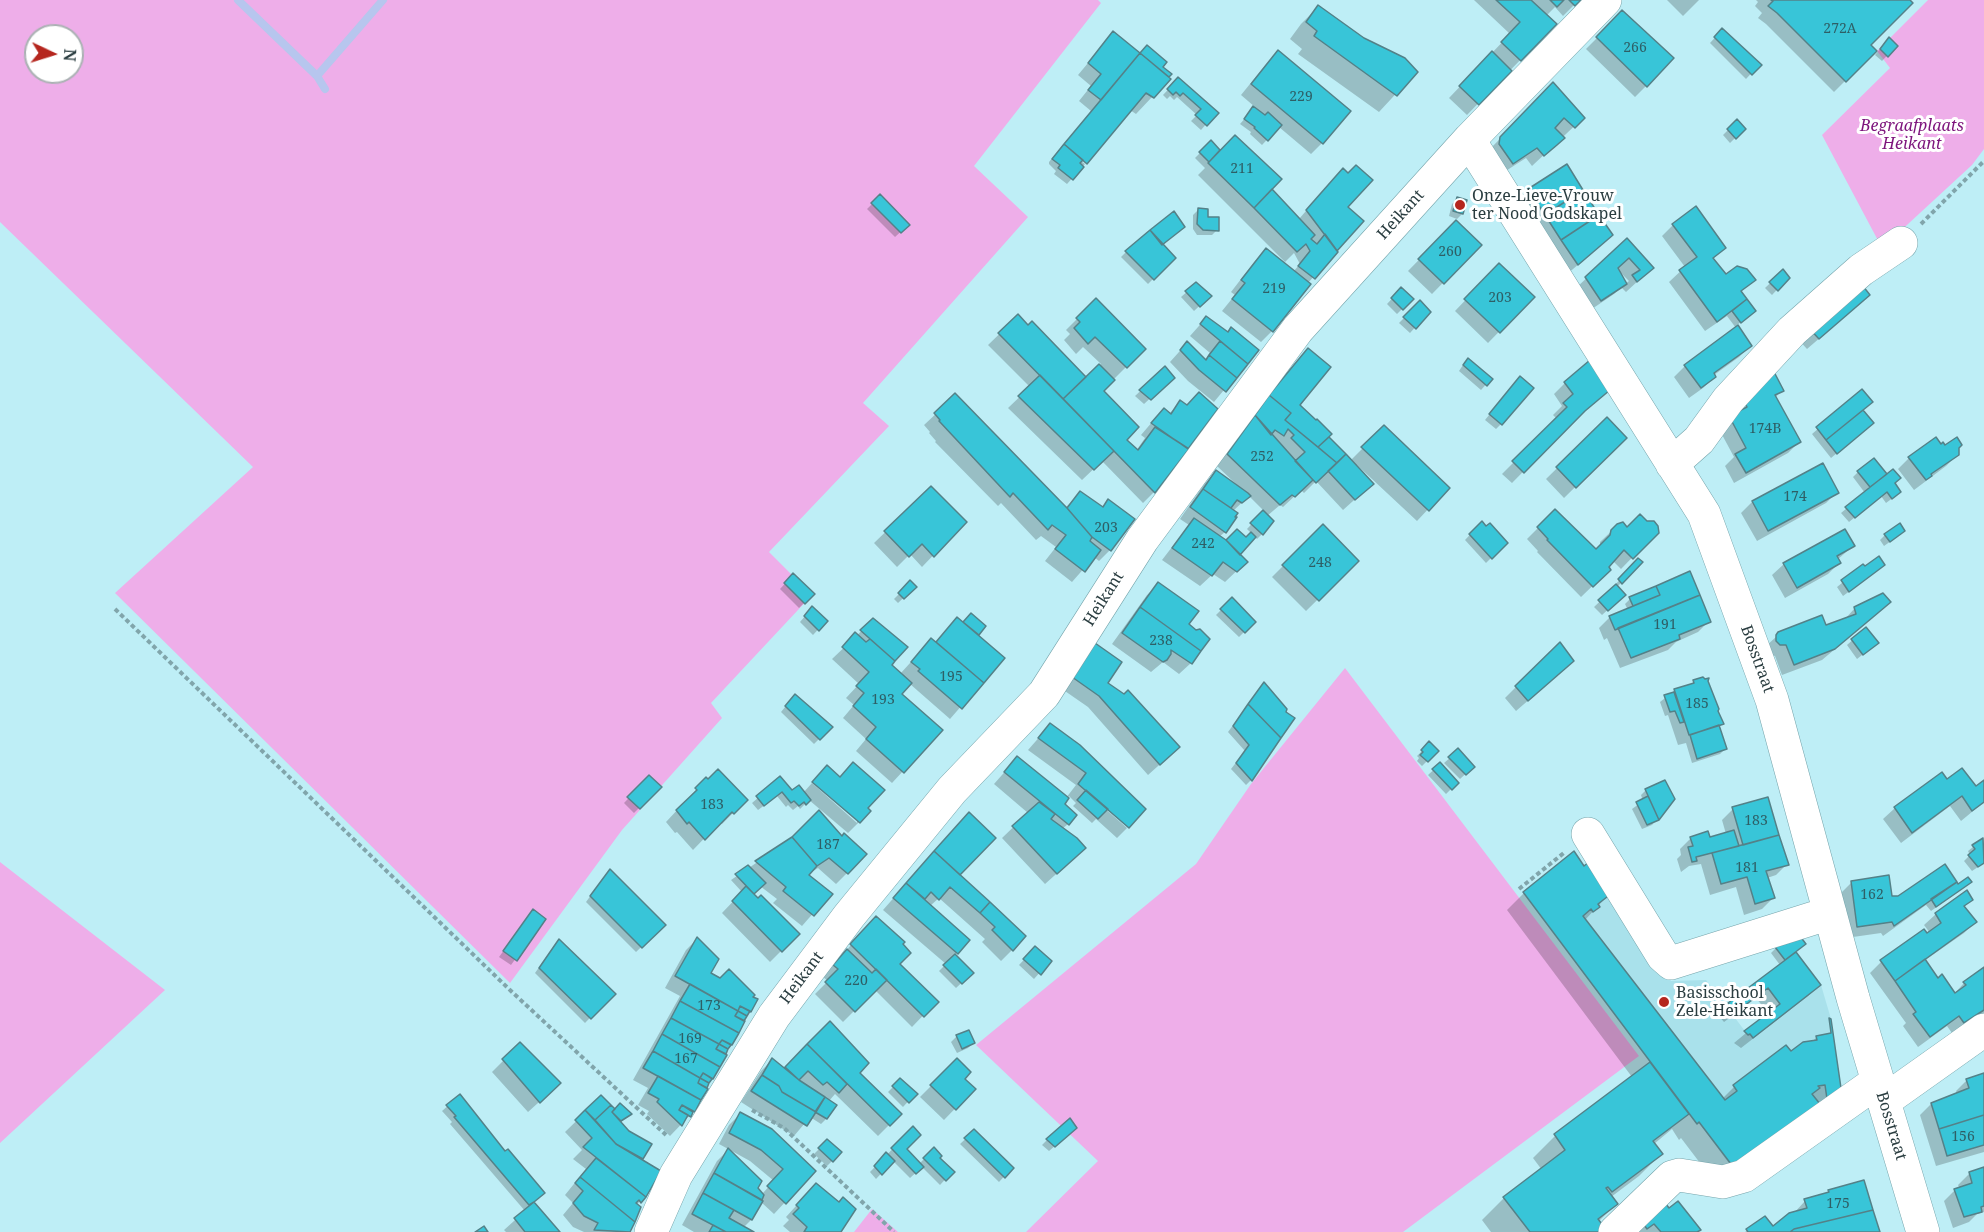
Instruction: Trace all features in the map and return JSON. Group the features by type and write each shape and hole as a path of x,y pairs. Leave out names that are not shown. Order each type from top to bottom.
{"street":[{"name":"Heikant","path":"651,1232 676,1175 774,1016 849,916 952,790 1044,694 1142,540 1298,329 1469,140 1605,0"},
{"name":"Bosstraat","path":"1469,140 1704,514 1772,700 1853,998 1923,1232"},
{"path":"1672,464 1700,440 1728,400 1792,331 1861,270 1901,243"},
{"path":"1588,834 1663,956 1671,963 1830,913"},
{"path":"1616,1232 1672,1177 1679,1175 1724,1182 1744,1176 1984,1030"}],"path":[{"path":"1901,243 1984,161"},
{"path":"114,609 512,991 688,1155"},
{"path":"1519,889 1588,834"},
{"path":"725,1095 784,1128 894,1232"}],"shaded area":[{"name":"Basisschool Zele-Heikant","path":"1574,851 1584,866 1612,893 1671,981 1706,980 1748,1035 1750,1034 1753,1038 1821,985 1831,1019 1841,1088 1733,1169 1699,1123 1697,1124 1689,1114 1523,892"}],"green space":[{"path":"0,0 1098,0 1101,3 974,166 1028,217 863,403 889,426 769,552 812,595 711,703 722,718 622,830 510,983 115,593 253,467 0,222"},
{"name":"Begraafplaats Heikant","path":"1928,0 1984,0 1984,149 1972,165 1882,248 1822,135 1890,68 1877,51"},
{"path":"1345,668 1639,1056 1403,1232 1026,1232 1098,1161 976,1045 1196,864 1251,784"},
{"path":"0,862 165,990 0,1143"},
{"path":"872,1209 898,1232 854,1232"}],"building":[{"path":"1496,0 1531,0 1557,24 1521,61 1501,42 1520,22"},
{"path":"1550,0 1564,0 1557,7"},
{"path":"1569,0 1581,0 1575,6"},
{"path":"1771,0 1910,0 1913,3 1871,45 1877,51 1846,82 1768,6 1773,1"},
{"path":"1318,5 1364,38 1405,58 1418,72 1397,96 1314,36 1317,31 1306,22"},
{"path":"1622,10 1674,58 1647,87 1596,37"},
{"path":"1722,28 1762,65 1752,75 1714,37"},
{"path":"1113,31 1140,53 1101,100 1088,90 1101,74 1088,63"},
{"path":"1889,37 1898,46 1888,57 1880,49"},
{"path":"1147,45 1167,62 1163,67 1172,74 1169,77 1140,53"},
{"path":"1278,50 1351,111 1323,144 1251,84"},
{"path":"1492,51 1512,71 1479,105 1459,86"},
{"path":"1140,53 1171,79 1154,98 1146,93 1087,164 1064,144"},
{"path":"1178,77 1219,113 1207,126 1195,115 1201,109 1183,93 1180,96 1176,92 1173,95 1167,89"},
{"path":"1553,82 1585,118 1575,128 1564,118 1555,128 1565,138 1544,156 1537,148 1513,164 1499,144 1500,137"},
{"path":"1253,106 1265,115 1268,112 1282,125 1268,141 1244,119"},
{"path":"1737,119 1746,129 1736,139 1727,129"},
{"path":"1235,135 1282,179 1254,208 1208,163"},
{"path":"1211,140 1220,150 1209,162 1199,152"},
{"path":"1064,144 1083,160 1080,163 1084,167 1073,180 1058,168 1060,165 1052,159"},
{"path":"1567,164 1583,190 1545,215 1528,189"},
{"path":"1356,165 1373,180 1348,207 1364,221 1337,251 1306,210 1343,168 1348,173"},
{"path":"1272,189 1315,235 1311,239 1317,244 1325,234 1338,252 1315,279 1298,266 1310,251 1306,244 1297,252 1254,208"},
{"path":"1583,190 1599,215 1561,240 1545,215"},
{"path":"880,194 910,225 901,233 871,203"},
{"name":"Onze-Lieve-Vrouw ter Nood Godskapel","path":"1457,197 1467,200 1463,214 1453,211"},
{"path":"1696,206 1726,248 1713,258 1726,274 1737,266 1747,269 1756,280 1741,291 1747,299 1717,322 1679,270 1697,257 1672,224"},
{"path":"1198,208 1208,209 1208,217 1219,217 1219,231 1203,230 1197,224"},
{"path":"1174,211 1185,227 1162,245 1150,230"},
{"path":"1599,215 1613,235 1578,265 1561,240"},
{"path":"1456,220 1482,245 1444,284 1418,259"},
{"path":"1150,230 1176,258 1154,280 1125,251"},
{"path":"1627,238 1654,268 1637,282 1632,275 1640,270 1629,258 1618,268 1627,284 1601,301 1585,277"},
{"path":"1266,248 1311,284 1273,332 1232,299 1245,283 1241,280"},
{"path":"1499,263 1535,297 1500,333 1464,299"},
{"path":"1783,269 1790,278 1778,291 1769,282"},
{"path":"1859,281 1870,295 1819,339 1807,326"},
{"path":"1196,282 1212,296 1200,307 1185,291"},
{"path":"1401,287 1414,299 1403,310 1391,298"},
{"path":"1096,298 1146,349 1127,368 1095,337 1088,344 1074,328 1080,322 1076,318"},
{"path":"1747,299 1756,311 1741,323 1732,311"},
{"path":"1420,300 1431,312 1416,329 1403,317"},
{"path":"1018,314 1028,325 1032,321 1086,377 1063,399 998,333"},
{"path":"1206,316 1228,332 1231,327 1259,350 1248,364 1200,324"},
{"path":"1738,325 1752,346 1714,373 1716,377 1701,388 1684,365"},
{"path":"1187,341 1206,360 1209,355 1237,378 1226,392 1199,370 1180,350"},
{"path":"1220,341 1248,364 1237,378 1209,355"},
{"path":"1308,348 1331,367 1300,405 1332,434 1318,447 1285,420 1291,413 1269,395"},
{"path":"1468,358 1493,379 1487,386 1463,365"},
{"path":"1590,360 1610,390 1585,411 1524,473 1512,461 1567,407 1563,403 1573,394 1564,382"},
{"path":"1099,364 1115,380 1104,391 1139,427 1127,440 1138,450 1155,427 1189,449 1155,493 1063,399"},
{"path":"1165,366 1175,378 1151,400 1139,390"},
{"path":"1772,368 1784,391 1775,395 1801,442 1746,473 1735,454 1746,448 1729,416 1747,407 1743,399"},
{"path":"1040,375 1114,451 1094,470 1018,396"},
{"path":"1520,376 1534,388 1502,425 1489,414"},
{"path":"1862,389 1873,402 1826,440 1816,427"},
{"path":"1199,392 1218,409 1188,449 1151,423 1164,408 1171,414 1180,400 1187,405"},
{"path":"955,393 1067,508 1092,537 1090,541 1101,550 1085,572 1055,549 1066,535 1052,525 1048,530 1013,493 1010,497 939,421 934,413"},
{"path":"1269,395 1291,413 1285,420 1337,463 1316,483 1295,461 1305,452 1291,438 1294,435 1288,429 1284,436 1275,430 1271,435 1255,415"},
{"path":"1863,410 1874,423 1837,454 1826,440"},
{"path":"1255,415 1313,480 1295,497 1292,495 1280,505 1227,454"},
{"path":"1607,417 1627,438 1576,488 1556,467"},
{"path":"1384,425 1450,488 1429,511 1361,447"},
{"path":"1329,437 1346,454 1337,463 1318,447"},
{"path":"1936,437 1941,444 1943,442 1945,445 1957,437 1962,445 1959,448 1959,455 1926,480 1908,457"},
{"path":"1346,454 1374,484 1355,500 1328,471"},
{"path":"1874,458 1887,474 1870,487 1857,471"},
{"path":"1823,463 1839,493 1768,531 1752,501"},
{"path":"1893,469 1901,478 1895,483 1901,492 1892,499 1887,492 1855,518 1845,507"},
{"path":"1216,470 1251,496 1242,503 1237,500 1231,508 1203,489"},
{"path":"931,486 967,522 934,557 922,544 909,557 884,531"},
{"path":"1203,489 1238,513 1226,533 1190,507"},
{"path":"1080,491 1103,507 1108,499 1135,519 1111,551 1092,537 1067,508"},
{"path":"1555,509 1596,549 1617,524 1623,522 1627,527 1640,514 1647,521 1654,521 1659,533 1633,559 1624,550 1609,567 1611,570 1593,587 1537,527"},
{"path":"1263,510 1274,521 1263,535 1250,523"},
{"path":"1194,518 1226,540 1248,562 1237,572 1223,562 1212,576 1172,548"},
{"path":"1482,521 1486,526 1490,523 1508,543 1492,559 1469,534"},
{"path":"1900,523 1905,531 1890,542 1884,534"},
{"path":"1323,524 1359,561 1319,601 1282,565"},
{"path":"1237,529 1246,537 1251,532 1256,537 1240,555 1226,540"},
{"path":"1845,529 1855,546 1837,556 1841,563 1797,588 1783,563"},
{"path":"1879,556 1885,565 1849,592 1841,580"},
{"path":"1638,558 1643,562 1622,584 1618,579"},
{"path":"1690,571 1700,595 1615,630 1609,616 1660,595 1656,586"},
{"path":"793,573 815,594 805,604 784,583"},
{"path":"910,580 917,587 904,599 898,593"},
{"path":"1158,582 1199,611 1189,624 1196,630 1200,629 1210,639 1201,651 1140,607"},
{"path":"1616,584 1626,595 1608,611 1598,600"},
{"path":"1656,586 1660,595 1633,606 1629,597"},
{"path":"1883,593 1891,602 1835,649 1794,665 1786,645 1780,645 1776,641 1778,632 1822,615 1826,625 1856,614 1854,607"},
{"path":"1700,595 1711,622 1679,635 1680,639 1631,658 1618,628"},
{"path":"1232,597 1256,622 1245,633 1220,609"},
{"path":"812,606 828,621 819,631 804,616"},
{"path":"1140,607 1201,651 1192,664 1171,650 1167,660 1163,662 1122,633"},
{"path":"971,613 986,626 979,635 963,622"},
{"path":"957,617 1005,658 984,683 936,642"},
{"path":"873,618 908,647 895,661 860,630"},
{"path":"1866,627 1879,643 1863,655 1851,639"},
{"path":"855,632 866,642 870,639 895,661 892,665 912,683 902,694 943,730 904,773 866,739 876,727 853,706 864,693 856,686 869,672 842,647"},
{"path":"931,638 984,683 962,709 918,671 920,669 911,662"},
{"path":"1560,642 1574,661 1528,701 1515,686"},
{"path":"1095,643 1122,662 1108,683 1124,694 1128,690 1180,747 1160,765 1099,696 1072,677"},
{"path":"1709,678 1708,681 1724,724 1689,735 1674,689 1694,683 1693,680"},
{"path":"1264,682 1287,709 1286,712 1295,718 1281,738 1248,704"},
{"path":"1674,692 1684,722 1680,723 1675,711 1670,712 1664,695"},
{"path":"795,694 833,727 820,740 785,706"},
{"path":"1248,704 1281,738 1252,781 1236,763 1249,745 1233,726"},
{"path":"1050,723 1080,745 1146,809 1129,828 1078,784 1086,773 1038,738"},
{"path":"1719,725 1727,749 1697,759 1690,735"},
{"path":"1429,741 1439,751 1428,762 1420,755 1423,752 1421,750"},
{"path":"1458,748 1475,767 1466,775 1448,757"},
{"path":"1017,756 1069,798 1065,804 1077,815 1069,825 1004,772"},
{"path":"853,762 885,790 868,808 871,811 860,823 812,782 827,765 840,777"},
{"path":"1440,762 1459,783 1452,790 1432,769"},
{"path":"1962,768 1976,786 1984,780 1984,802 1972,811 1962,796 1912,833 1894,807 1942,772 1947,779"},
{"path":"718,769 748,800 734,814 732,812 705,840 689,822 687,824 676,810 697,790 695,788 706,777 708,779"},
{"path":"649,775 662,787 640,809 627,797"},
{"path":"780,776 792,790 799,785 811,800 806,805 804,802 799,806 794,801 791,803 782,792 764,806 756,796"},
{"path":"1665,780 1675,799 1659,820 1645,789"},
{"path":"1086,790 1108,809 1098,819 1077,800"},
{"path":"1648,796 1659,820 1647,825 1636,802"},
{"path":"1768,797 1779,835 1743,845 1732,807"},
{"path":"1039,802 1055,814 1051,819 1077,838 1086,848 1057,874 1012,826"},
{"path":"819,810 842,836 844,833 867,854 848,874 829,858 817,866 792,837"},
{"path":"969,812 996,838 960,875 934,851"},
{"path":"1734,830 1739,846 1696,857 1697,861 1692,862 1688,847 1693,846 1690,837 1708,831 1710,837"},
{"path":"1779,835 1789,865 1766,871 1775,898 1755,904 1747,877 1721,884 1712,853"},
{"path":"792,837 817,866 809,875 833,894 814,916 783,891 786,887 755,861"},
{"path":"1983,838 1984,863 1978,867 1968,855 1975,849 1972,845"},
{"path":"934,851 990,902 980,913 950,887 939,900 931,892 925,899 906,883"},
{"name":"Basisschool Zele-Heikant","path":"1574,851 1584,866 1590,861 1612,893 1598,904 1600,907 1593,912 1591,909 1583,916 1725,1100 1737,1091 1733,1085 1786,1045 1791,1051 1803,1042 1817,1040 1816,1036 1831,1033 1829,1018 1831,1019 1841,1088 1827,1099 1825,1085 1818,1086 1820,1088 1812,1094 1820,1104 1734,1168 1699,1122 1697,1124 1523,892"},
{"path":"1945,864 1957,882 1894,926 1892,922 1857,927 1851,881 1889,875 1892,896 1898,896"},
{"path":"748,865 766,883 754,894 735,874"},
{"path":"610,869 666,925 642,948 590,896"},
{"path":"1968,877 1972,882 1936,907 1931,899"},
{"path":"906,883 970,940 958,954 893,898"},
{"path":"746,886 758,898 761,895 800,934 782,952 732,901"},
{"path":"1967,890 1973,900 1964,906 1977,922 1895,981 1880,960 1924,929 1927,933 1941,923 1935,913"},
{"path":"990,902 1026,936 1013,951 992,930 995,927 980,913"},
{"path":"533,909 546,919 517,961 503,951"},
{"path":"876,916 905,942 903,944 911,953 900,964 939,1002 924,1017 850,944"},
{"path":"1796,931 1806,944 1785,960 1775,947"},
{"path":"697,937 719,959 711,973 720,978 729,969 755,995 753,997 758,999 751,1012 740,1006 738,1011 675,976"},
{"path":"559,939 616,994 591,1019 539,968"},
{"path":"1035,946 1052,961 1041,975 1023,959"},
{"path":"847,949 872,973 876,969 887,980 855,1012 825,982 838,969 833,965"},
{"path":"1796,952 1821,985 1753,1038 1744,1031 1780,1004 1768,988 1736,1012 1728,1003"},
{"path":"955,954 974,973 962,984 943,965"},
{"path":"1925,959 1938,978 1942,974 1955,993 1966,985 1963,982 1984,967 1984,1010 1964,1023 1959,1016 1930,1037 1913,1014 1916,1012 1895,981"},
{"path":"690,984 738,1011 735,1016 745,1021 739,1033 680,1001"},
{"path":"680,1001 739,1033 732,1045 722,1040 719,1044 671,1018"},
{"path":"740,1006 750,1011 747,1016 738,1011"},
{"path":"738,1011 747,1016 744,1021 735,1016"},
{"path":"671,1018 719,1044 716,1049 727,1055 720,1067 662,1034"},
{"path":"830,1021 869,1063 860,1073 902,1114 890,1126 807,1044"},
{"path":"969,1030 975,1043 962,1049 956,1035"},
{"path":"662,1034 720,1067 713,1079 703,1073 700,1078 653,1051"},
{"path":"722,1040 731,1045 728,1049 719,1044"},
{"path":"520,1042 561,1083 540,1103 502,1059"},
{"path":"719,1044 728,1049 726,1054 716,1049"},
{"path":"807,1044 847,1084 839,1093 827,1082 823,1085 808,1071 799,1080 785,1067"},
{"path":"653,1051 700,1078 698,1083 708,1089 701,1100 643,1068"},
{"path":"772,1058 825,1097 816,1112 782,1092 779,1086 762,1075"},
{"path":"957,1058 971,1072 965,1079 976,1089 956,1110 930,1085"},
{"path":"1650,1062 1689,1114 1653,1141 1663,1154 1612,1192 1608,1187 1606,1188 1618,1204 1598,1219 1605,1228 1600,1232 1530,1232 1503,1197 1565,1150 1554,1134"},
{"path":"703,1073 712,1079 709,1083 700,1078"},
{"path":"1984,1073 1984,1115 1939,1129 1931,1103 1969,1088 1966,1079"},
{"path":"762,1075 779,1086 782,1092 816,1112 807,1126 751,1091"},
{"path":"658,1076 701,1100 695,1112 682,1105 679,1110 688,1115 682,1126 657,1102 659,1099 648,1093"},
{"path":"700,1078 709,1083 707,1088 698,1083"},
{"path":"900,1078 918,1094 909,1103 892,1086"},
{"path":"460,1094 505,1151 508,1149 545,1193 534,1202 529,1205 454,1117 456,1116 446,1105"},
{"path":"601,1095 611,1105 595,1120 585,1110"},
{"path":"825,1097 837,1105 827,1119 815,1112"},
{"path":"620,1103 632,1114 621,1121 612,1112"},
{"path":"611,1105 615,1109 612,1112 629,1131 652,1144 643,1159 616,1144 595,1120"},
{"path":"682,1105 693,1112 691,1117 679,1110"},
{"path":"585,1110 616,1144 661,1171 646,1197 583,1147 592,1138 575,1120"},
{"path":"740,1112 772,1129 816,1171 786,1204 767,1186 783,1169 761,1150 729,1133"},
{"path":"1984,1115 1984,1145 1947,1156 1939,1129"},
{"path":"1070,1118 1077,1128 1055,1147 1046,1139"},
{"path":"913,1126 921,1135 907,1149 924,1167 916,1174 891,1148"},
{"path":"974,1129 1014,1168 1005,1178 964,1138"},
{"path":"827,1139 842,1152 833,1162 818,1148"},
{"path":"934,1147 942,1156 940,1158 955,1172 946,1181 923,1158"},
{"path":"728,1148 762,1181 758,1188 764,1195 762,1200 714,1173"},
{"path":"886,1152 895,1161 882,1175 874,1166"},
{"path":"596,1158 646,1197 641,1203 639,1200 636,1203 641,1207 635,1222 580,1177"},
{"path":"1984,1167 1982,1212 1964,1217 1954,1189 1972,1183 1969,1172"},
{"path":"714,1173 763,1201 752,1220 703,1193"},
{"path":"580,1177 635,1222 630,1232 594,1230 598,1223 584,1216 573,1203 583,1191 575,1183"},
{"path":"1864,1180 1873,1210 1794,1229 1790,1232 1748,1232 1746,1229 1765,1216 1773,1226 1789,1213 1807,1208 1804,1199"},
{"path":"816,1183 839,1202 843,1197 856,1209 841,1232 804,1232 807,1227 793,1214 799,1208 796,1205"},
{"path":"703,1193 734,1210 729,1218 754,1232 726,1232 692,1214"},
{"path":"1663,1200 1669,1208 1678,1201 1701,1230 1661,1232 1654,1224 1647,1229 1639,1218"},
{"path":"534,1202 560,1232 525,1232 514,1218"},
{"path":"1873,1210 1880,1232 1790,1232 1794,1229"},
{"path":"713,1225 726,1232 709,1232"},
{"path":"484,1226 488,1232 475,1232"}],"waterway":[{"path":"238,0 317,76 383,0"},
{"path":"317,76 325,89"}],"place":[{"name":"Onze-Lieve-Vrouw ter Nood Godskapel","path":"1460,205"},
{"name":"Basisschool Zele-Heikant","path":"1664,1002"}]}
